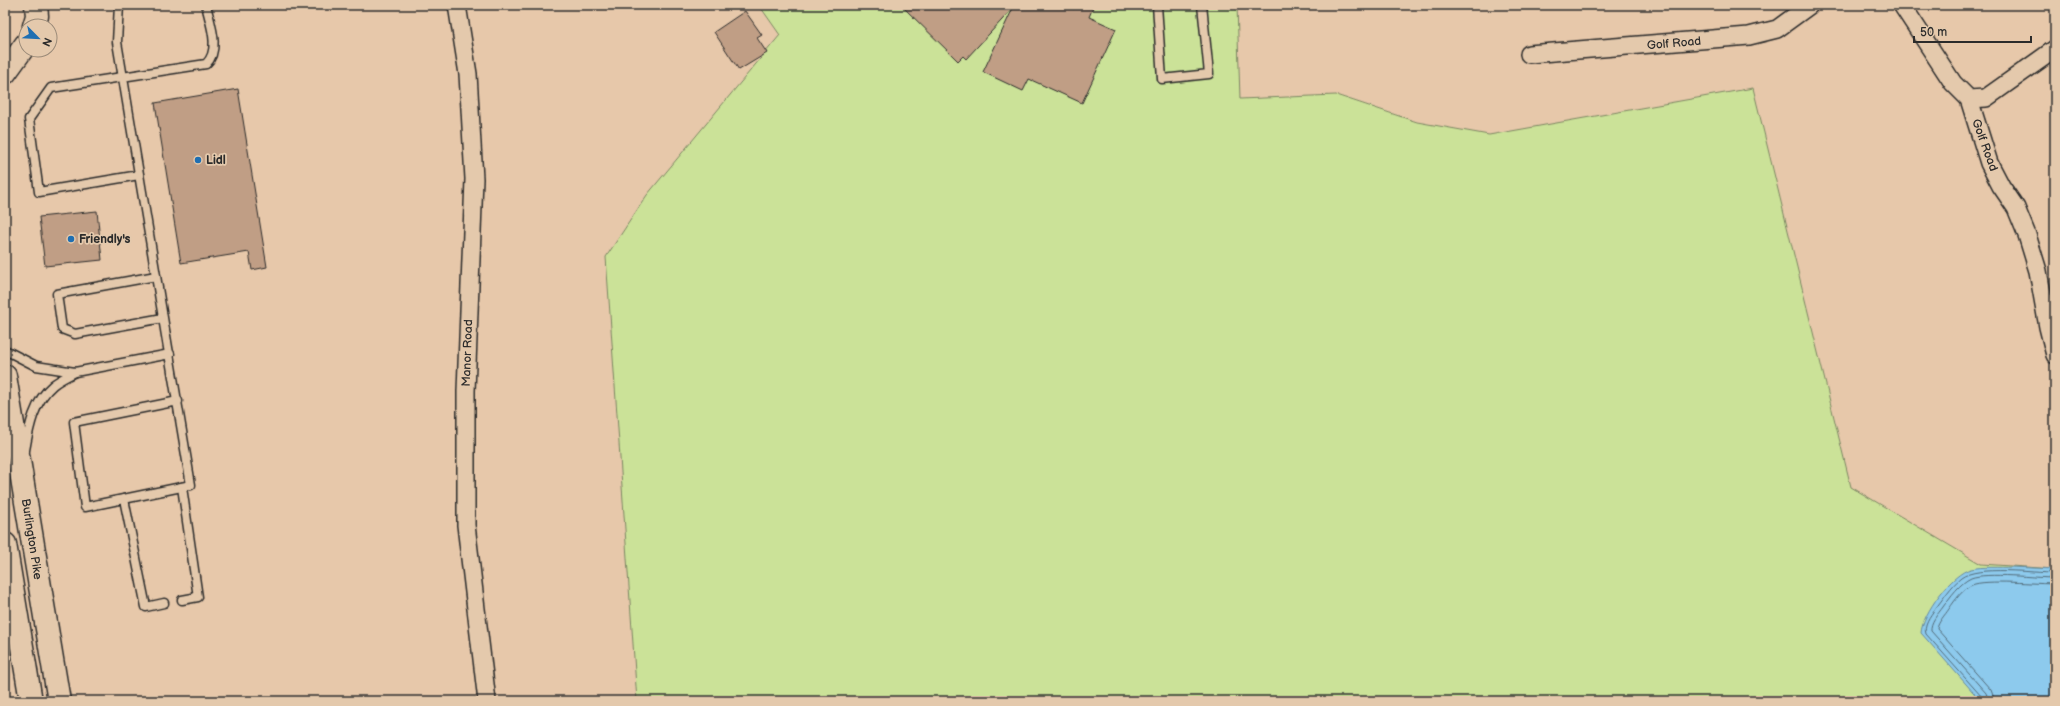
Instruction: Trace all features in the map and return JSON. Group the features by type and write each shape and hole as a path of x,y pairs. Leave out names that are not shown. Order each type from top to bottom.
{"highway":[{"path":"36,5 36,18"},
{"path":"5,73 18,55"},
{"name":"Burlington Pike","path":"5,376 59,701"},
{"path":"6,552 32,701"}],"street":[{"name":"Manor Road","path":"457,5 468,74 474,179 466,391 466,525 487,701"},
{"name":"Golf Road","path":"1902,5 1950,79 1969,99 1989,163 2001,186 2010,197 2026,232 2038,271 2048,327 2055,355"},
{"name":"Golf Road","path":"1528,54 1749,36 1777,29 1807,6"},
{"path":"1969,99 1986,98 2055,49"}],"lane":[{"path":"119,5 117,42 122,76 178,401 191,485 85,507 74,422 178,401"},
{"path":"139,175 39,192 28,119 51,88 206,64 212,58 214,49 206,5"},
{"path":"1156,5 1162,80 1209,74 1202,5"},
{"path":"156,276 56,294 62,329 68,333 75,334 163,318"},
{"path":"5,350 36,366 75,372 170,354"},
{"path":"21,472 31,420 42,398 53,385 75,372"},
{"path":"182,487 198,597 182,600"},
{"path":"124,499 146,607 164,603"}],"green space":[{"path":"759,5 1237,5 1240,99 1336,95 1417,122 1489,135 1753,88 1851,487 1981,564 2055,569 2055,701 637,701 606,257 647,195 780,35"}],"water":[{"path":"2011,567 2055,569 2055,701 1981,701 1921,633 1932,605 1947,586 1963,572 1971,569"}],"building":[{"path":"901,5 1064,5 1074,9 1076,5 1094,5 1089,17 1116,29 1082,103 1029,79 1023,91 983,72 1013,8 966,59 963,56 958,61"},
{"path":"745,11 762,35 757,38 767,53 739,70 714,32"},
{"path":"238,89 267,267 252,270 249,252 181,263 155,103"},
{"name":"Friendly's","path":"97,211 102,260 45,266 39,217"}],"place":[{"name":"Lidl","path":"198,160"},
{"name":"Friendly's","path":"71,239"}]}
